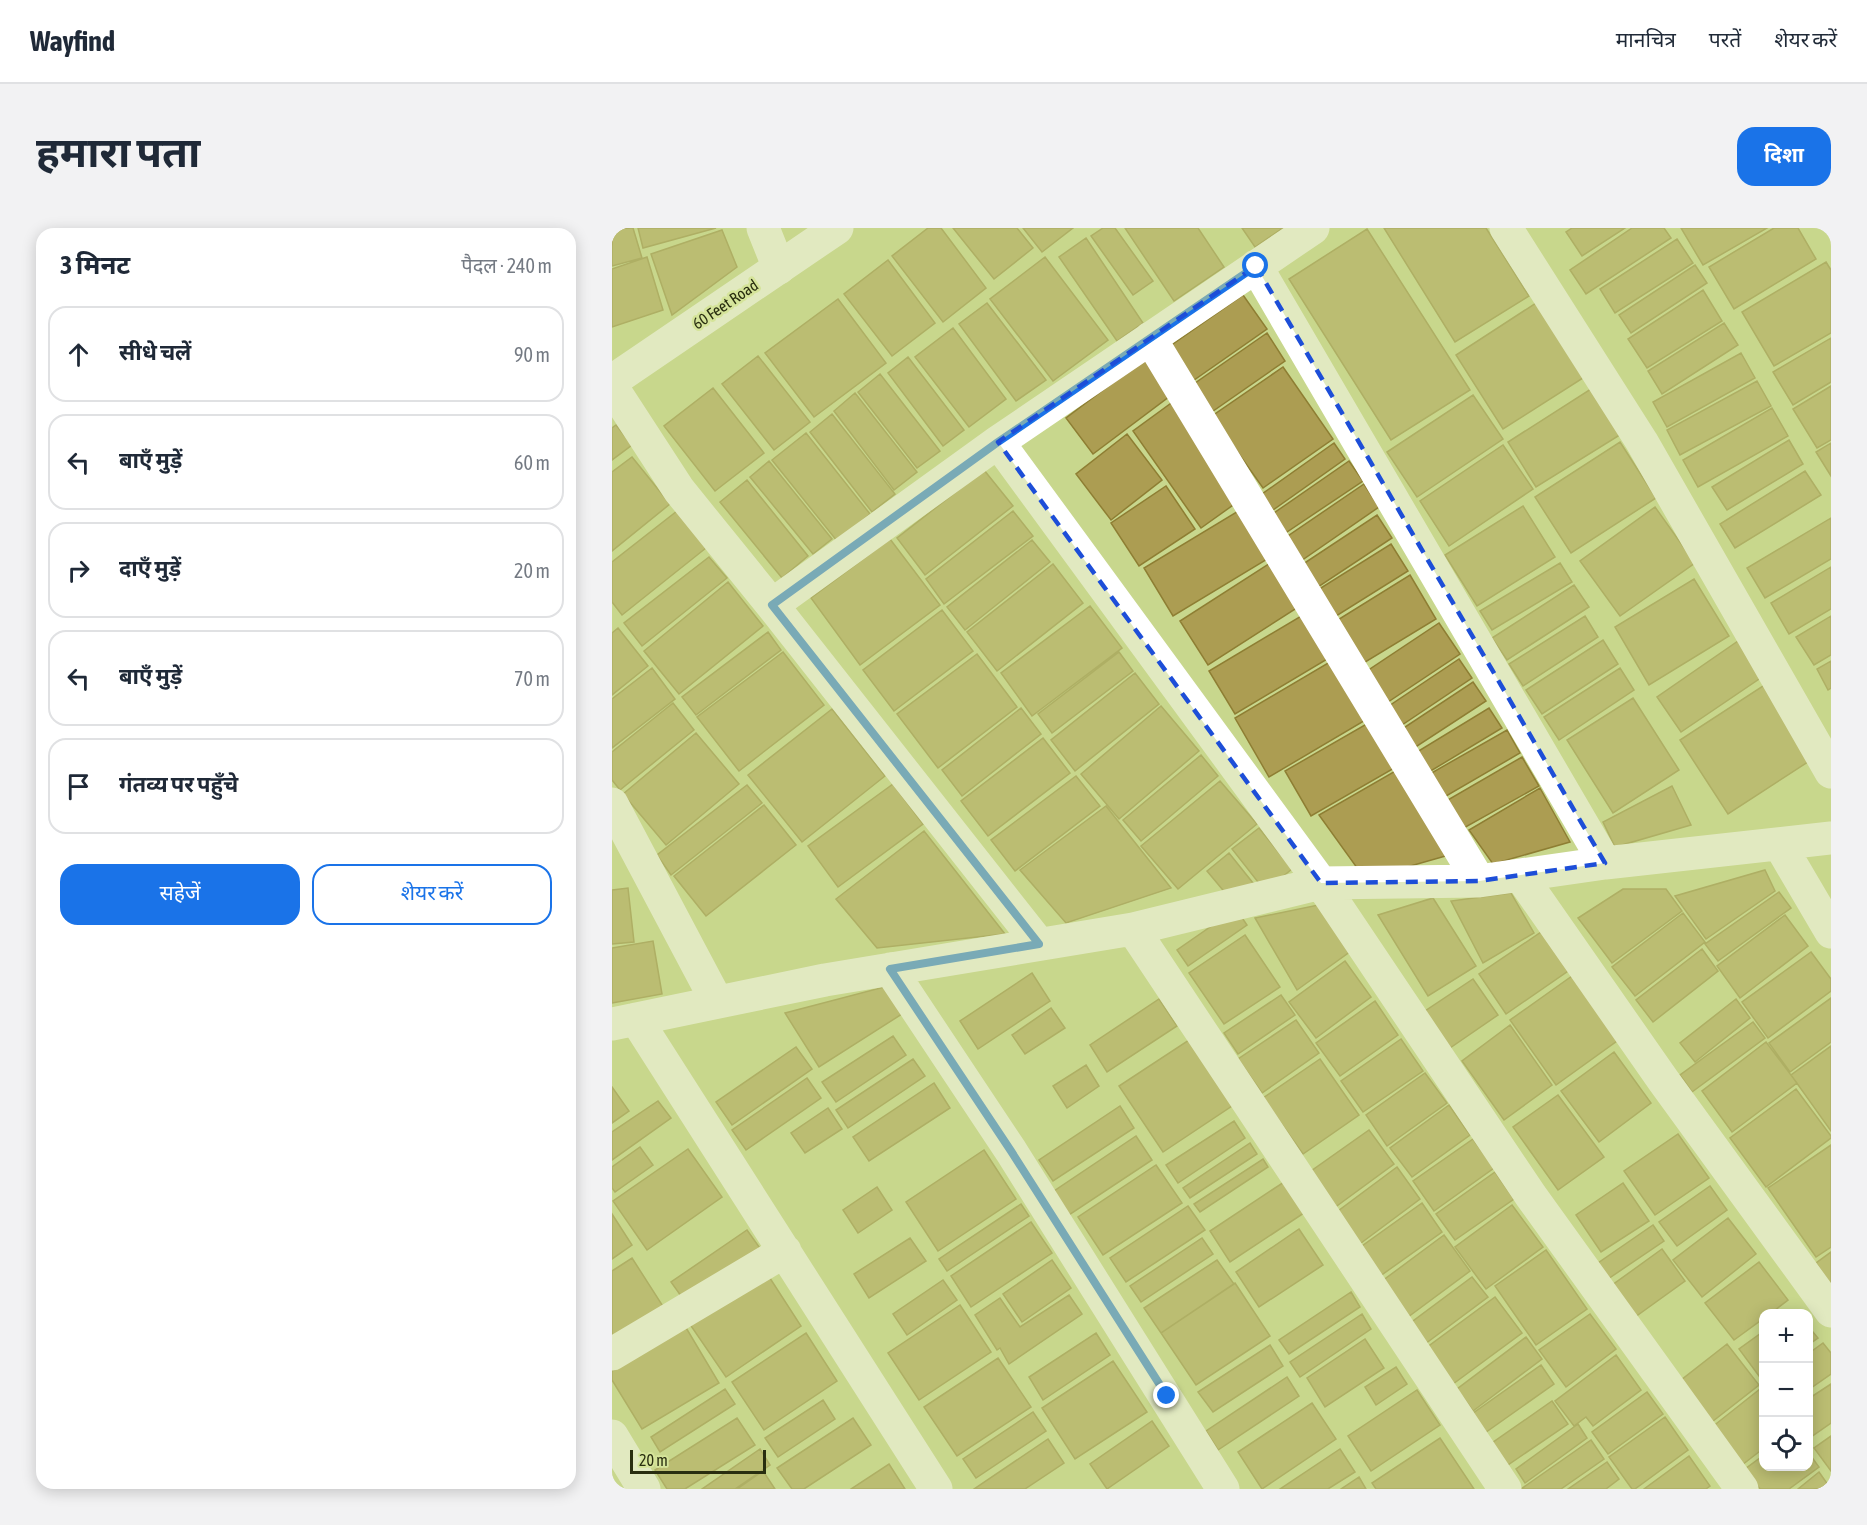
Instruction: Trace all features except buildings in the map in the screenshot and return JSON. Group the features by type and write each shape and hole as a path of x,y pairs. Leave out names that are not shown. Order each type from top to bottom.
{"street":[{"path":"763,228 779,268"},
{"name":"60 Feet Road","path":"612,381 837,228"},
{"path":"772,605 998,442 1313,228"},
{"path":"1506,228 1642,442 1831,772"},
{"path":"1256,266 1605,863"},
{"path":"1150,338 1479,881"},
{"path":"612,387 679,490 1039,944"},
{"path":"998,442 1321,883 1531,1196 1742,1489"},
{"path":"612,804 717,1002"},
{"path":"936,1489 785,1251 624,1022 825,980 1132,929 1321,883 1479,881 1605,863 1831,838"},
{"path":"1780,845 1831,932"},
{"path":"1520,875 1656,1070 1831,1311"},
{"path":"1132,929 1505,1489"},
{"path":"890,969 1018,1160 1223,1489"},
{"path":"612,1354 785,1251"},
{"path":"612,1436 644,1489"}],"highlighted area":[{"path":"1256,266 1605,863 1479,881 1321,883 998,442"}],"route":[{"path":"1167,1396 1011,1151 890,969 1039,944 772,605 998,442 1256,266"}]}
